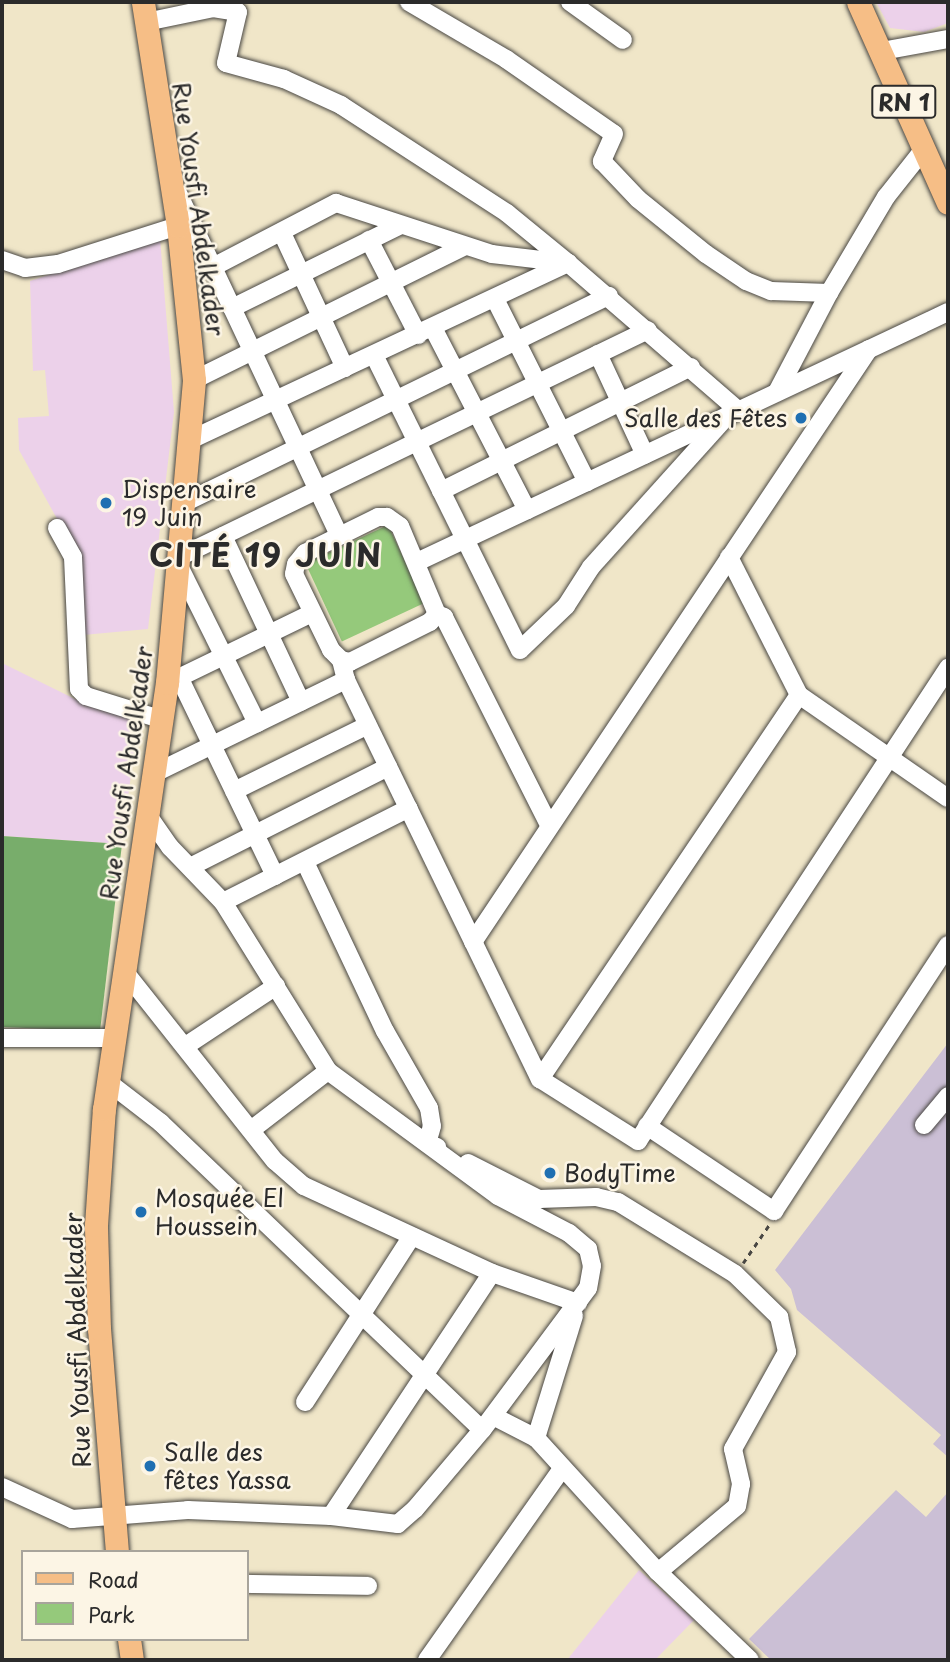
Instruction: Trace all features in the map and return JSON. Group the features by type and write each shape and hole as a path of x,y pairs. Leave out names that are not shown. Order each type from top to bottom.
{"main road":[{"name":"RN 1","path":"858,2 948,204"},
{"name":"Rue Yousfi Abdelkader","path":"117,1550 111,1516 96,1225 108,1082 149,817 153,774 173,680 177,560 194,380 178,226 144,12"},
{"path":"129,1641 132,1660"}],"street":[{"path":"410,2 506,59 614,134 602,161 638,199 716,261 771,291 829,293"},
{"path":"570,2 623,40"},
{"path":"144,12 213,5 238,12 226,63 284,79 341,105 507,213 691,367 733,413"},
{"path":"882,51 948,39"},
{"path":"777,392 829,293 886,197 924,149"},
{"path":"170,178 339,535"},
{"path":"213,267 336,204 465,246 568,263"},
{"path":"2,260 25,268 58,264 178,226"},
{"path":"232,308 398,226"},
{"path":"282,233 345,368"},
{"path":"369,240 392,286 455,371 527,510"},
{"path":"194,380 392,286 465,246"},
{"path":"188,441 568,263"},
{"path":"182,504 609,296"},
{"path":"495,299 587,482"},
{"path":"417,562 948,312"},
{"path":"257,723 177,560 648,330"},
{"path":"473,942 548,823 869,349"},
{"path":"598,354 645,455"},
{"path":"374,355 520,650 566,606 591,568 733,413"},
{"path":"441,491 691,367"},
{"path":"548,823 444,617 438,614 400,526 387,517 339,535 305,553 296,564 294,574 312,613 341,660 346,680 540,1079 638,1141 948,668"},
{"path":"57,528 73,557 79,689 86,696 163,720"},
{"path":"223,536 301,702"},
{"path":"729,557 799,695 948,798"},
{"path":"275,876 212,745 173,680 312,613"},
{"path":"341,660 350,662 430,622 438,614"},
{"path":"153,774 346,680"},
{"path":"540,1079 799,695"},
{"path":"234,791 368,725"},
{"path":"190,867 388,767"},
{"path":"223,902 409,808"},
{"path":"2,1487 53,1514 72,1519 188,1510 331,1516 398,1524 487,1423 588,1288 592,1266 588,1249 569,1233 498,1196 328,1071 223,902 149,817"},
{"path":"305,862 386,1031 429,1108 432,1126 427,1143"},
{"path":"647,1126 774,1211 948,945"},
{"path":"125,972 187,1045 275,1161 304,1186 492,1273 578,1303"},
{"path":"187,1045 276,986"},
{"path":"2,1038 115,1038"},
{"path":"251,1130 328,1071"},
{"path":"108,1082 161,1123 426,1375 487,1423 536,1438 561,1470 658,1572 750,1660"},
{"path":"924,1125 948,1096"},
{"path":"427,1143 540,1199 596,1197 618,1202 734,1274 779,1317 787,1352 733,1449 741,1484 737,1506 658,1572"},
{"path":"305,1402 412,1236"},
{"path":"331,1516 492,1273"},
{"path":"536,1438 578,1303"},
{"path":"427,1660 561,1470"},
{"path":"248,1584 368,1586"}],"path":[{"path":"734,1274 774,1211"}],"shaded area":[{"path":"876,2 948,2 948,23 924,32 890,28"},
{"path":"160,238 174,412 148,629 83,635 77,555 19,450 18,418 49,416 45,370 33,371 30,281"},
{"path":"2,663 83,703 138,721 122,844 2,836"},
{"path":"948,1043 948,1457 933,1444 941,1435 797,1310 791,1289 775,1270"},
{"path":"896,1490 926,1517 948,1492 948,1660 771,1660 749,1639"},
{"path":"639,1570 694,1620 655,1660 567,1660"}],"green space":[{"path":"388,525 424,603 342,641 306,563"},
{"path":"2,836 122,844 100,1031 2,1027"}],"place":[{"name":"Salle des Fêtes","path":"801,418"},
{"name":"Dispensaire 19 Juin","path":"106,503"},
{"name":"BodyTime","path":"550,1173"},
{"name":"Mosquée El Houssein","path":"141,1212"},
{"name":"Salle des fêtes Yassa","path":"150,1466"}],"district":[{"name":"CITÉ 19 JUIN","path":"266,554"}]}
